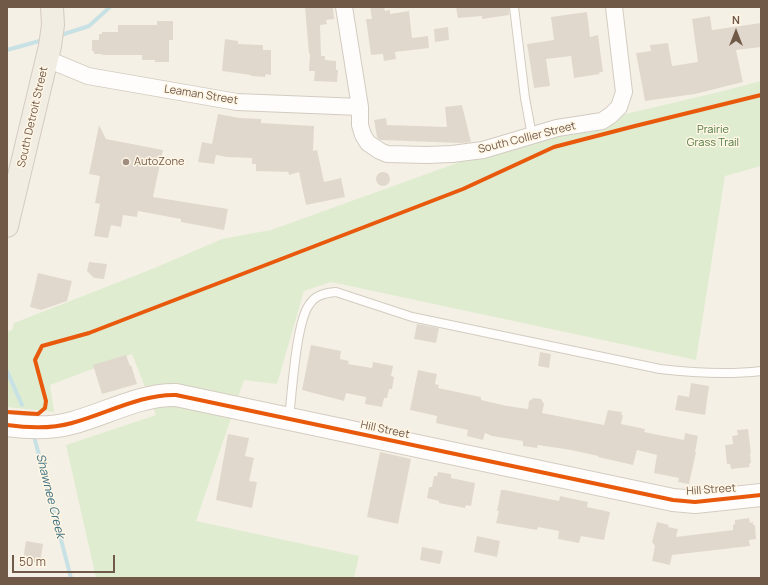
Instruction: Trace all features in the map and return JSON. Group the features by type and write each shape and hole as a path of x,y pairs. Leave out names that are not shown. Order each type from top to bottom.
{"main road":[{"name":"South Detroit Street","path":"7,226 49,53 52,16"}],"street":[{"name":"South Collier Street","path":"344,7 360,107 360,125 363,135 368,143 387,154 427,155 483,150 557,128 602,121 611,115 619,107 624,92 614,7"},
{"name":"Leaman Street","path":"49,53 88,76 237,102 360,107"},
{"name":"Hill Street","path":"7,425 25,427 71,424 154,396 176,395 673,500 695,502 761,495"}],"lane":[{"path":"514,7 525,98 532,136"},
{"path":"289,419 298,344 304,313 309,303 318,296 336,292 412,317 660,369 698,373 743,373 761,371"}],"green space":[{"name":"Prairie Grass Trail","path":"761,81 761,166 725,176 696,360 331,282 304,291 277,384 244,380 196,521 359,556 354,578 96,578 66,445 156,415 132,354 50,385 54,412 7,407 7,332 12,330 14,323 152,269 222,239 271,230 532,136"}],"building":[{"path":"305,7 333,7 334,19 326,20 327,24 320,25 321,56 325,56 325,60 336,61 336,70 338,70 337,82 314,81 315,71 309,71 310,54"},
{"path":"370,7 384,7 385,11 390,10 390,14 409,11 412,38 428,36 429,48 395,52 396,59 384,61 383,54 371,55 366,19 372,19"},
{"path":"456,7 509,7 509,15 482,19 482,16 458,18"},
{"path":"587,12 590,37 598,35 603,72 599,72 600,74 574,78 571,56 546,59 550,86 534,88 527,44 554,40 551,17"},
{"path":"710,16 712,30 761,23 761,47 736,50 743,82 695,94 645,101 636,53 651,51 650,45 668,43 672,66 698,62 692,19"},
{"path":"157,21 173,21 173,40 169,40 169,62 142,60 142,55 102,55 94,54 94,51 92,51 92,40 99,40 99,34 102,34 102,32 118,32 118,25 157,25"},
{"path":"448,27 449,40 435,42 434,29"},
{"path":"225,39 238,41 238,44 263,45 263,50 271,50 271,75 266,74 265,77 251,76 222,71"},
{"path":"462,105 471,142 461,143 380,140 377,137 374,120 386,118 387,125 447,127 445,107"},
{"path":"218,114 240,118 261,119 261,123 314,126 313,151 317,150 324,182 341,178 345,197 306,205 299,172 289,175 288,172 256,171 256,164 252,164 252,158 216,155 214,164 198,162 202,142 212,144"},
{"path":"99,125 106,139 163,150 153,197 228,209 224,230 181,222 181,219 138,211 137,217 123,215 121,227 111,225 108,238 94,236 100,204 95,203 100,176 89,174"},
{"path":"383,172 388,174 390,179 388,184 383,186 378,184 376,179 378,174"},
{"path":"89,262 107,264 104,279 94,278 87,271"},
{"path":"38,273 72,281 67,301 41,310 30,307"},
{"path":"417,324 439,328 436,343 414,339"},
{"path":"311,345 341,351 340,359 349,361 348,364 372,368 373,362 393,366 391,376 394,377 392,389 389,389 387,398 384,398 382,407 365,404 366,397 346,393 344,401 302,390"},
{"path":"540,352 551,354 549,368 538,366"},
{"path":"126,355 137,384 102,394 93,365"},
{"path":"418,370 437,374 435,384 439,385 438,388 481,397 481,400 528,409 529,401 534,398 541,399 544,404 542,413 604,425 608,410 622,412 621,415 623,415 621,424 645,429 644,432 684,440 685,433 698,436 689,484 678,482 679,478 654,473 657,455 637,450 633,465 571,450 538,445 537,448 523,446 523,441 492,436 485,433 483,440 467,436 468,430 436,423 437,416 410,410"},
{"path":"691,383 709,386 705,415 675,410 678,395 689,397"},
{"path":"748,429 751,453 751,463 749,464 750,467 731,469 730,464 727,464 725,445 733,444 732,436 738,435 737,430"},
{"path":"228,434 249,438 245,456 254,458 249,481 257,482 252,508 216,500"},
{"path":"380,452 411,459 398,524 367,517"},
{"path":"438,472 451,474 451,478 475,483 471,506 466,505 465,508 439,503 439,501 427,498 429,487 432,487 434,476 437,476"},
{"path":"501,490 559,501 560,496 588,502 587,507 610,512 604,540 581,536 579,543 558,539 559,531 538,527 537,530 496,523"},
{"path":"749,518 750,523 753,522 753,525 755,525 756,539 749,540 750,546 672,555 670,565 652,561 655,546 652,542 657,522 669,525 668,527 678,529 676,537 733,530 735,520"},
{"path":"477,536 500,541 497,557 474,552"},
{"path":"26,541 43,544 40,563 23,560"},
{"path":"422,547 443,551 440,564 420,560"}],"waterway":[{"path":"58,36 89,26 110,7"},
{"path":"7,50 43,40"},
{"name":"Shawnee Creek","path":"7,371 22,405"},
{"name":"Shawnee Creek","path":"34,436 71,578"}],"cycle path":[{"path":"7,412 38,414 45,408 46,401 35,360 42,346 89,333 463,189 554,147 761,95"},
{"path":"7,425 23,427 64,425 137,401 176,395 673,500 695,502 761,495"}],"place":[{"name":"AutoZone","path":"126,162"}]}
